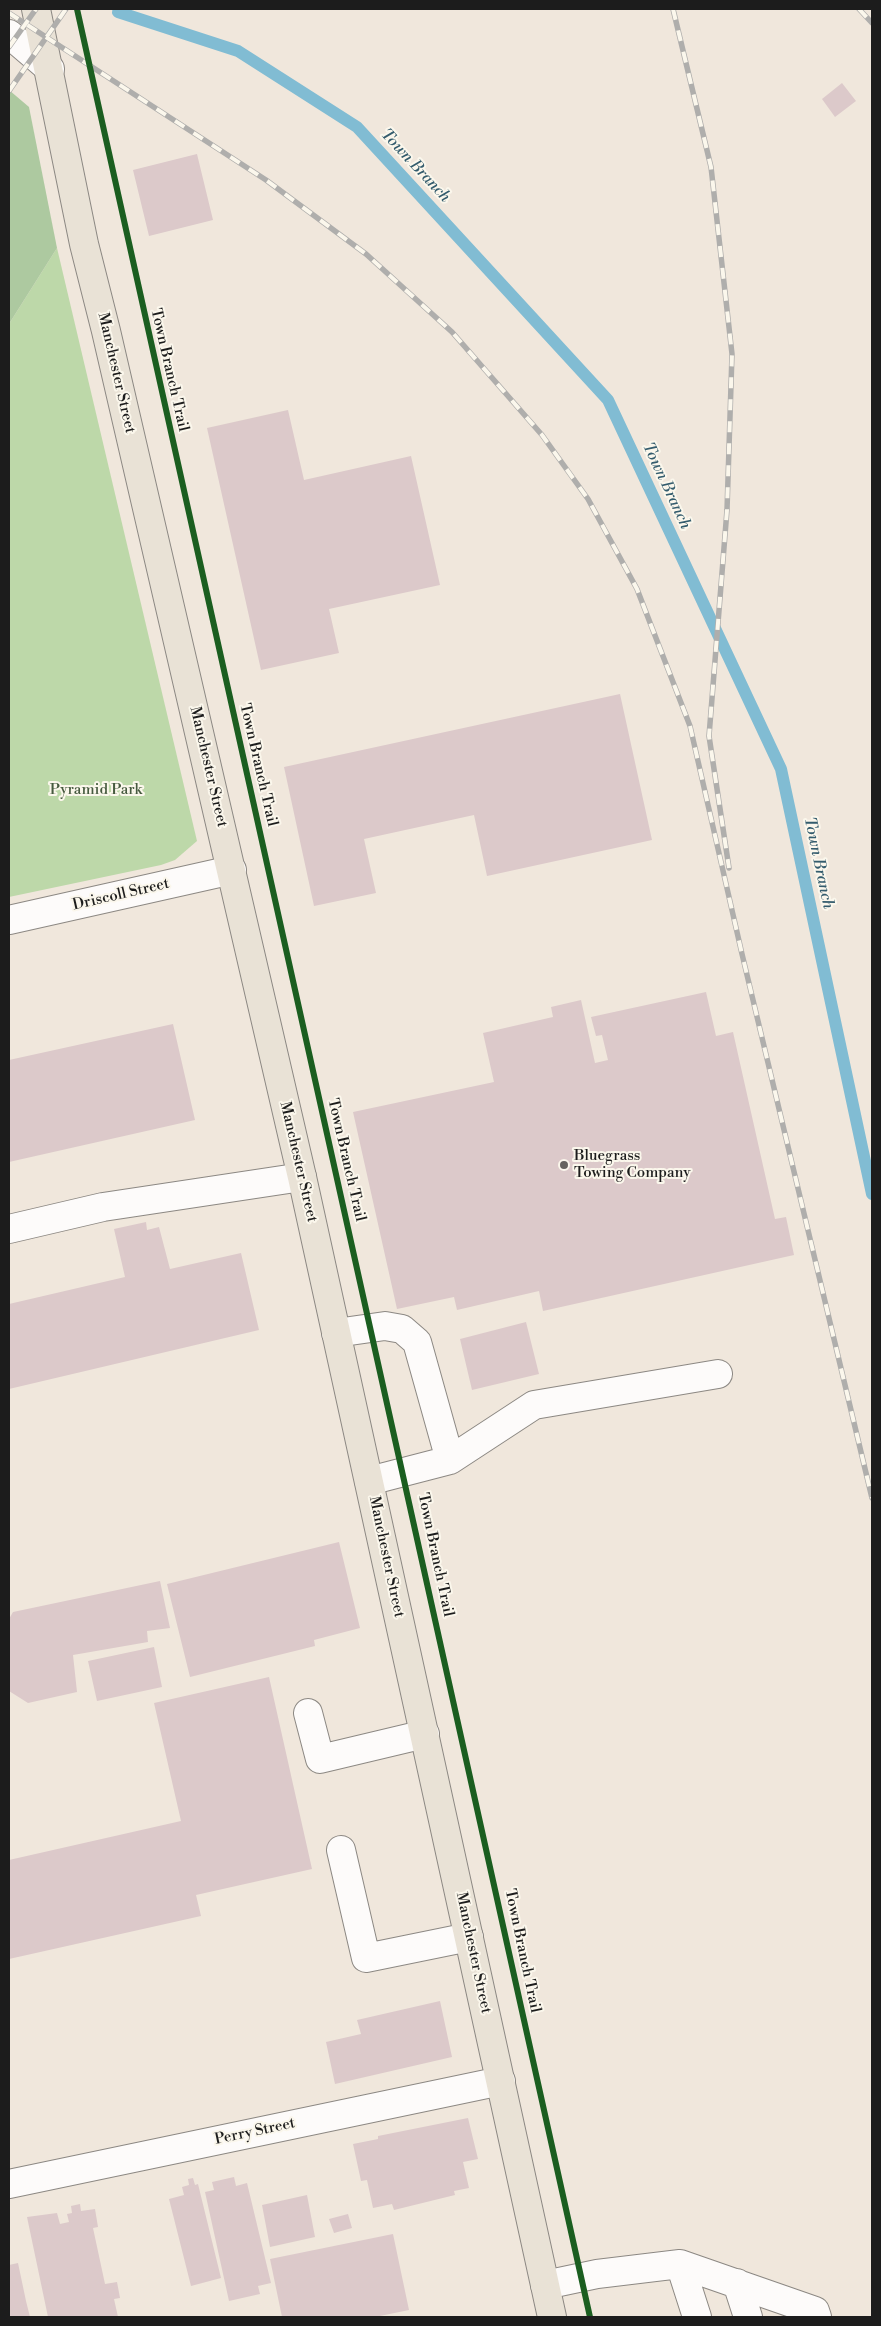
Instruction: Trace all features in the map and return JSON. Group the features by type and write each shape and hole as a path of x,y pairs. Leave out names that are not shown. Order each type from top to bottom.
{"main road":[{"name":"Manchester Street","path":"36,9 50,69 84,244 232,870 302,1177 552,2317"}],"street":[{"path":"9,34 50,69"},
{"name":"Driscoll Street","path":"9,920 232,870"},
{"path":"9,1230 104,1207 302,1177"},
{"path":"336,1333 385,1326 402,1329 417,1342 450,1460"},
{"path":"369,1481 450,1460 534,1405 718,1374"},
{"path":"308,1713 320,1759 425,1734"},
{"path":"341,1850 366,1958 469,1937"},
{"name":"Perry Street","path":"9,2184 501,2081"},
{"path":"680,2264 697,2317"},
{"path":"545,2284 597,2274 680,2264 737,2283 781,2307 815,2311 817,2317"},
{"path":"737,2283 748,2317"}],"green space":[{"path":"9,90 29,107 57,248 9,324"},
{"name":"Pyramid Park","path":"57,248 197,841 175,860 161,865 9,897 9,324"}],"building":[{"path":"842,83 856,101 835,117 822,99"},
{"path":"197,154 213,220 149,236 133,170"},
{"path":"288,410 304,480 411,456 440,585 329,609 339,653 261,670 207,428"},
{"path":"620,694 652,840 487,876 474,815 364,839 376,893 314,906 284,767"},
{"name":"Bluegrass Towing Company","path":"706,992 716,1036 733,1032 775,1219 786,1217 794,1255 543,1311 539,1291 457,1310 454,1297 397,1309 353,1112 494,1082 483,1033 553,1017 551,1007 581,1000 595,1063 608,1060 602,1035 596,1036 591,1017"},
{"path":"173,1024 195,1120 9,1162 9,1060"},
{"path":"146,1222 147,1230 159,1227 170,1269 241,1253 259,1330 9,1389 9,1304 125,1277 114,1229"},
{"path":"526,1322 539,1374 472,1390 460,1339"},
{"path":"339,1542 360,1628 314,1640 315,1646 190,1677 167,1584"},
{"path":"160,1581 170,1628 147,1631 148,1642 73,1655 77,1692 28,1703 9,1691 9,1619 13,1612"},
{"path":"154,1647 162,1687 97,1701 88,1661"},
{"path":"269,1677 312,1869 196,1895 201,1916 9,1959 9,1860 181,1821 154,1703"},
{"path":"440,2001 452,2057 335,2084 326,2042 361,2034 357,2020"},
{"path":"468,2118 478,2159 463,2162 469,2188 454,2191 455,2195 394,2210 392,2204 373,2208 367,2180 361,2181 353,2144 378,2139 378,2136"},
{"path":"234,2177 236,2186 247,2183 271,2283 258,2286 260,2294 229,2301 205,2192 214,2190 212,2182"},
{"path":"193,2178 195,2185 198,2184 221,2278 191,2286 169,2199 184,2195 182,2187 189,2185 188,2179"},
{"path":"307,2195 315,2237 270,2247 262,2205"},
{"path":"80,2204 81,2211 95,2209 98,2227 93,2228 105,2284 117,2282 120,2298 114,2299 118,2317 48,2317 27,2217 57,2213 60,2224 69,2222 67,2214 72,2213 71,2206"},
{"path":"348,2214 352,2228 334,2233 329,2219"},
{"path":"393,2234 409,2310 375,2317 282,2317 270,2259"},
{"path":"18,2263 30,2317 9,2317 9,2265"}],"waterway":[{"name":"Town Branch","path":"118,12 238,51 357,127 608,400 781,769 872,1194"}],"railway":[{"path":"9,47 36,9"},
{"path":"9,91 66,9"},
{"path":"673,9 711,167 732,354 727,510 709,736 729,868"},
{"path":"859,9 872,23"},
{"path":"9,13 266,180 366,254 452,332 542,435 588,499 637,589 690,726 742,954 872,1498"}],"cycle path":[{"name":"Town Branch Trail","path":"77,9 590,2317"}],"place":[{"name":"Bluegrass Towing Company","path":"564,1165"}]}
